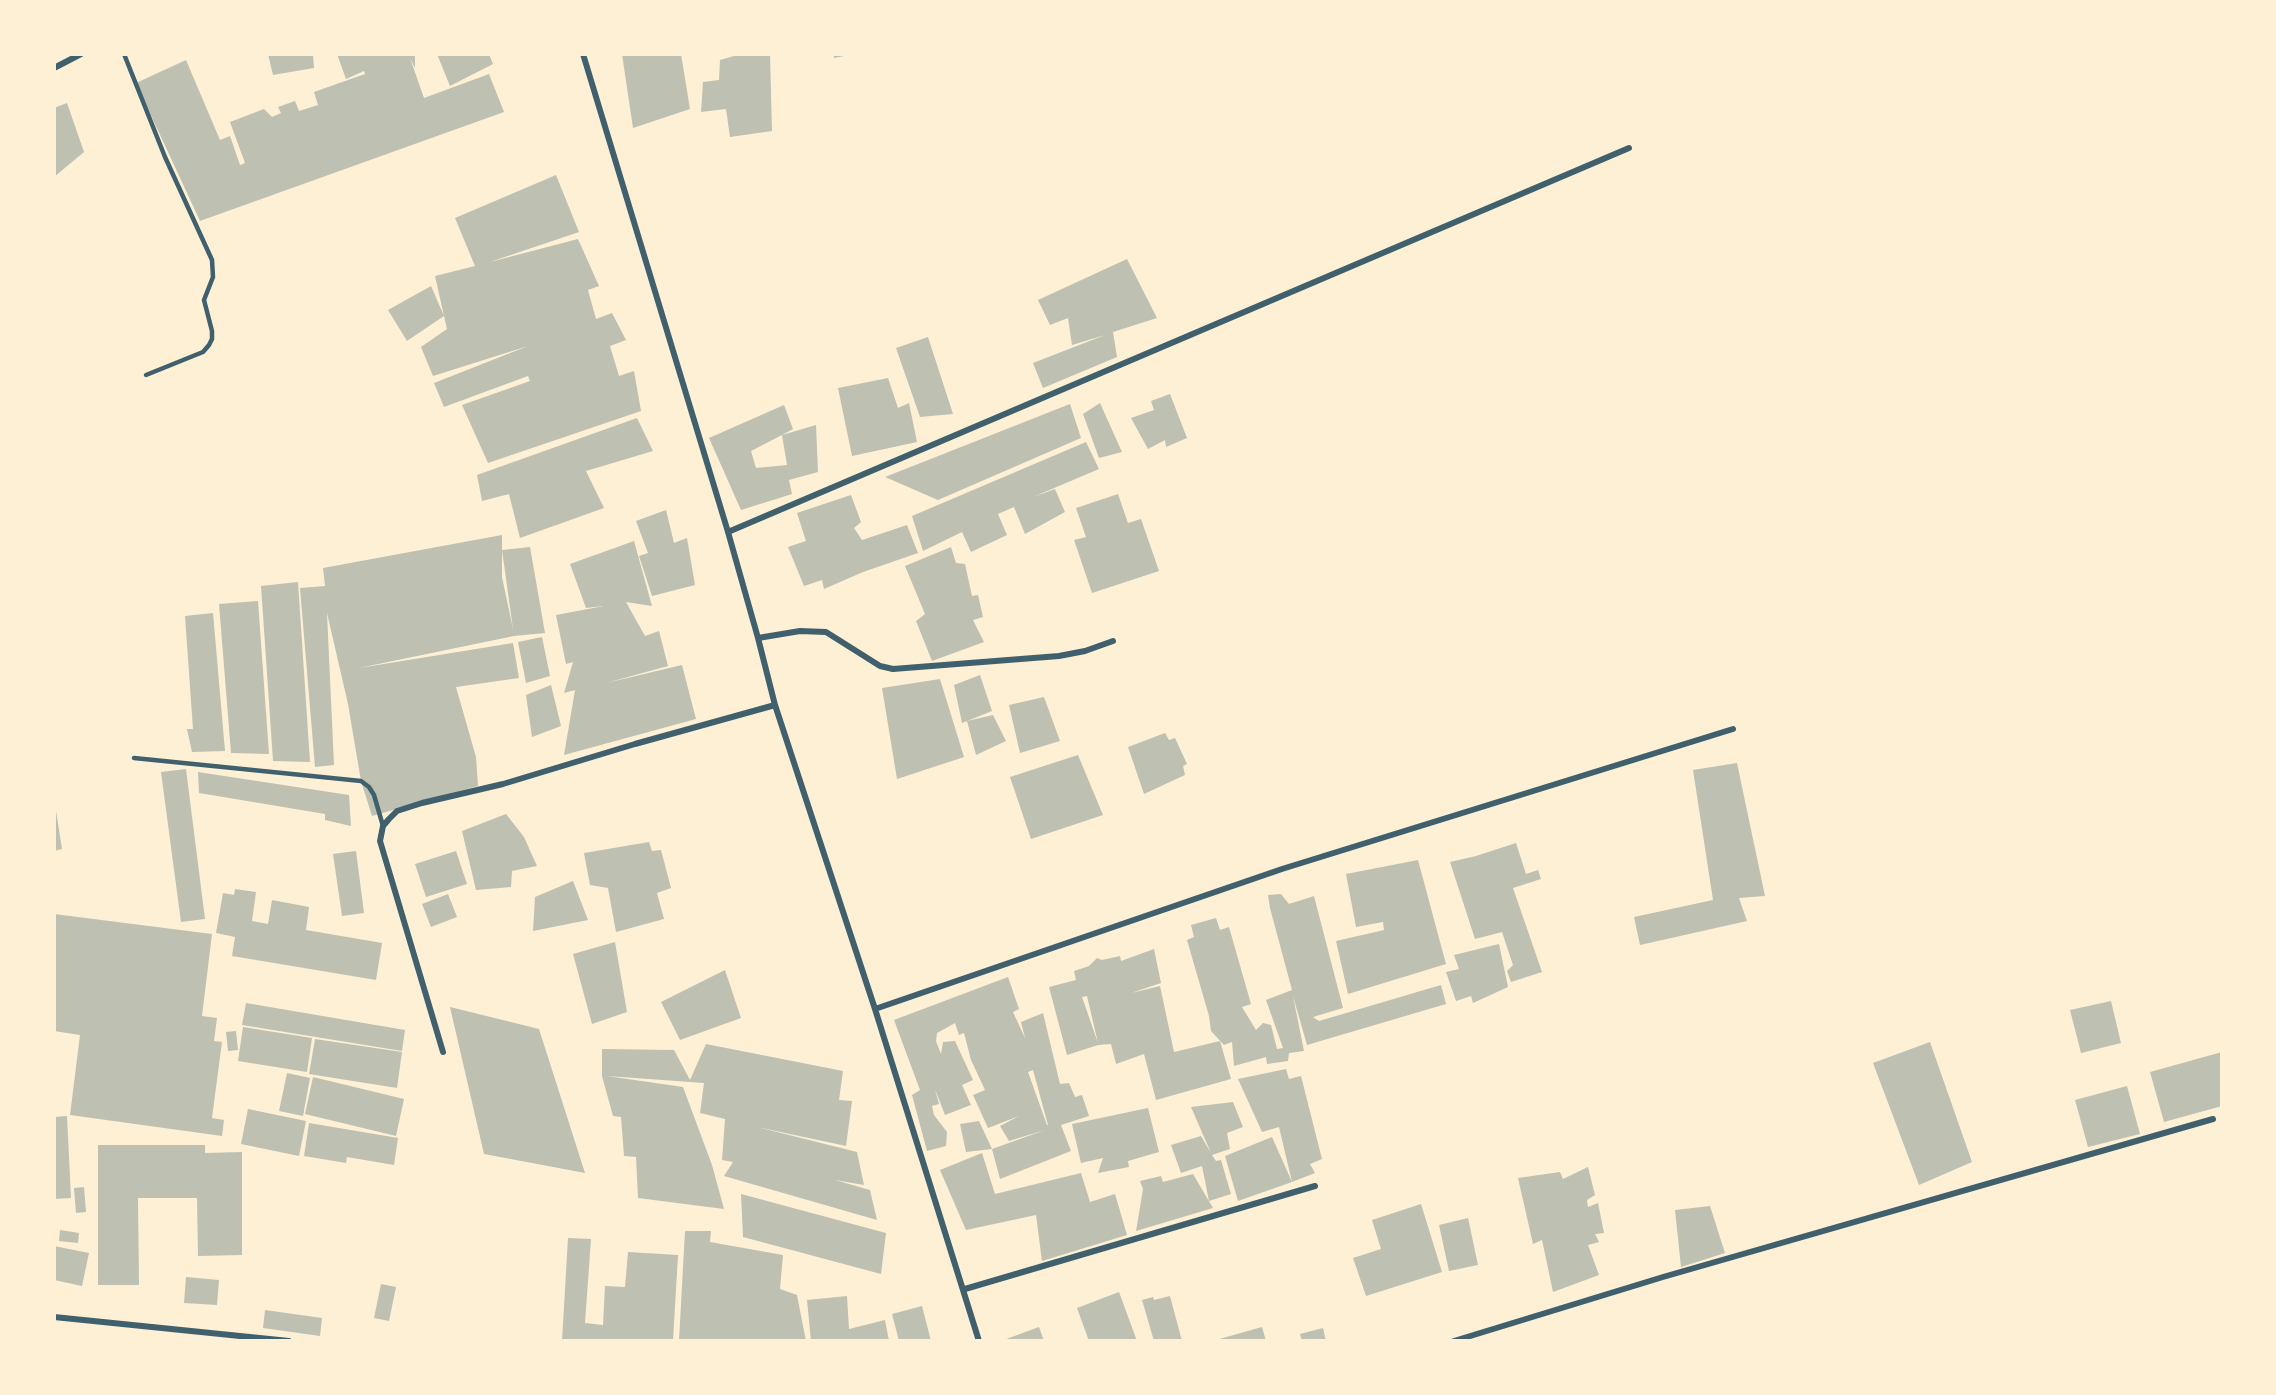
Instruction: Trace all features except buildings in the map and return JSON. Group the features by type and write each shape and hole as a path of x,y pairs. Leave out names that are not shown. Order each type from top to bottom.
{"street":[{"path":"54,68 81,54"},
{"path":"583,54 728,532 775,705 979,1341"},
{"path":"728,532 1629,148"},
{"path":"758,638 800,631 826,633 880,666 893,669 1059,656 1085,651 1113,641"},
{"path":"443,1052 380,842 383,826 397,811 503,784 775,705"},
{"path":"874,1009 1282,869 1733,729"},
{"path":"1454,1341 1663,1277 2213,1119"},
{"path":"964,1289 1315,1186"},
{"path":"54,1317 289,1341"}],"lane":[{"path":"124,54 165,157 212,260 213,277 204,300 212,331 209,345 202,352 146,375"},
{"path":"134,758 361,781 374,795 383,826"}]}
